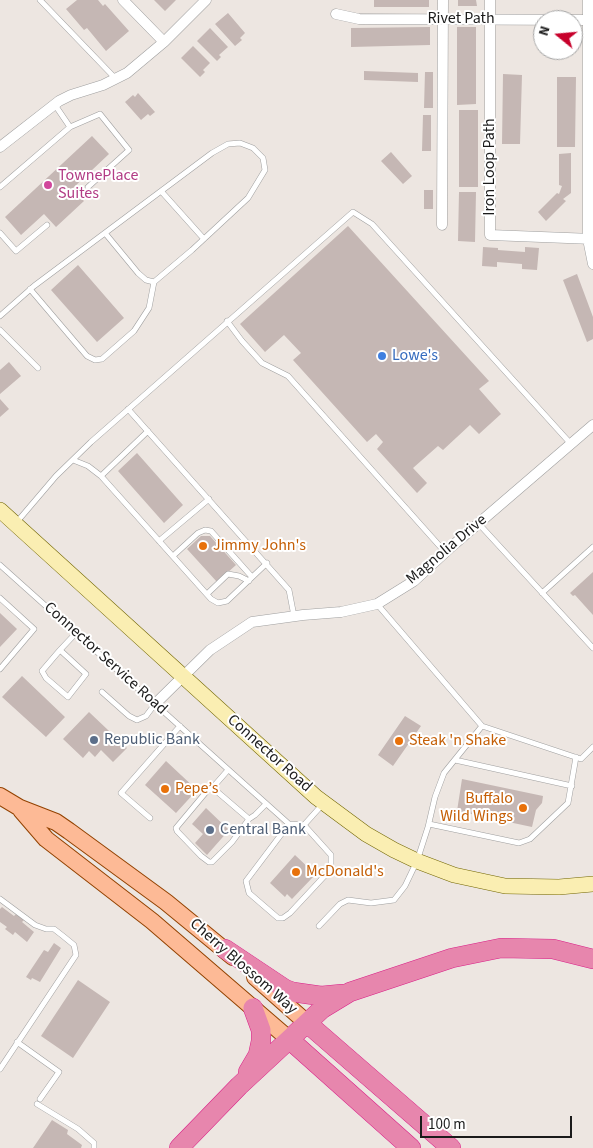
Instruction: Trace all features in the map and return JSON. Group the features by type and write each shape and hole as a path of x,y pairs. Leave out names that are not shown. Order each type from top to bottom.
{"highway":[{"path":"179,1148 240,1086 307,1023 328,1004 350,992 452,958 501,948 553,950 593,959"},
{"path":"225,949 284,989 322,996 350,992"},
{"path":"240,1086 258,1055 262,1041 253,1008"},
{"name":"Cherry Blossom Way","path":"307,1023 451,1148"},
{"name":"Cherry Blossom Way","path":"290,1040 411,1148"}],"main road":[{"name":"Connector Road","path":"0,510 324,803 366,834 417,861 454,875 505,886 559,887 593,884"},
{"name":"Cherry Blossom Way","path":"0,796 20,808 56,822 166,902 225,949 307,1023"},
{"name":"Cherry Blossom Way","path":"20,808 46,839 152,921 290,1040"}],"street":[{"path":"123,0 164,42"},
{"path":"0,148 18,131 54,104 71,95 103,85 127,73 164,42 206,0"},
{"path":"442,225 443,0"},
{"name":"Iron Loop Path","path":"490,0 490,235 591,239"},
{"path":"588,0 591,239 593,264"},
{"name":"Rivet Path","path":"336,14 359,19 587,20"},
{"name":"Magnolia Drive","path":"155,704 210,650 252,622 341,612 377,604 414,581 593,425"}],"lane":[{"path":"40,0 116,79"},
{"path":"54,104 70,126"},
{"path":"0,187 70,126 100,114 129,150 88,187"},
{"path":"0,316 30,289 161,191 228,144 240,143 253,148 263,158 265,170 248,198 154,282 149,308 134,331 102,359 95,360 87,356 30,289"},
{"path":"161,191 204,238"},
{"path":"15,523 56,476 91,442 352,212 372,224 571,444"},
{"path":"0,233 16,251 47,225"},
{"path":"105,233 138,273 146,280 154,282"},
{"path":"227,321 262,363 288,376 445,553"},
{"path":"0,330 38,368"},
{"path":"128,409 267,563 289,590 294,616"},
{"path":"101,476 148,431"},
{"path":"74,460 88,466 101,476 206,594 218,603 228,600 267,563"},
{"path":"159,541 209,499"},
{"path":"479,524 593,648"},
{"path":"173,556 198,533 205,530 211,531 250,579"},
{"path":"542,593 593,548"},
{"name":"Connector Service Road","path":"0,565 289,824"},
{"path":"206,594 228,574 250,579"},
{"path":"0,598 34,629 0,669"},
{"path":"377,604 482,726 581,759 593,747"},
{"path":"60,650 86,674 68,697 46,678 42,671 60,650 76,633"},
{"path":"102,692 129,716 137,720 146,716 155,704"},
{"path":"150,818 121,793 180,726"},
{"path":"319,926 340,904 348,900 371,904 394,900 405,886 417,861 429,824 435,797 444,773 482,726"},
{"path":"429,824 519,843 530,839 568,803 576,757"},
{"path":"455,760 572,786"},
{"path":"228,770 214,787 206,790 176,828 176,831 201,856 212,862 232,842 248,819 266,804"},
{"path":"214,787 248,819"},
{"path":"304,825 324,803"},
{"path":"289,824 304,825 331,855 331,869 290,914 283,918 278,918 249,893 246,881 289,824"},
{"path":"0,899 36,925 54,930 63,936 74,945 76,955 0,1069"},
{"path":"17,1042 59,1072 39,1101 78,1128 94,1143 94,1148"}],"building":[{"path":"77,0 98,0 103,6 105,4 129,31 106,51 87,28 84,30 66,9"},
{"path":"154,0 176,0 165,11"},
{"path":"374,0 429,0 429,7 374,7"},
{"path":"458,0 476,0 477,6 458,6"},
{"path":"228,13 245,33 240,38 242,40 235,46 215,24"},
{"path":"430,27 430,45 351,47 351,28"},
{"path":"457,27 476,27 476,104 457,105"},
{"path":"210,28 228,47 219,55 221,57 217,61 197,41"},
{"path":"193,46 210,63 203,70 205,72 200,77 181,58"},
{"path":"364,71 418,73 418,82 364,80"},
{"path":"425,72 433,72 433,108 424,108"},
{"path":"503,74 522,75 520,144 502,144"},
{"path":"557,77 576,77 575,147 557,147"},
{"path":"138,93 155,112 150,116 148,114 141,120 125,102 133,95 135,97"},
{"path":"459,110 478,110 478,187 459,187"},
{"path":"423,115 431,115 431,151 422,151"},
{"path":"92,136 109,154 72,189 84,201 56,227 44,214 21,235 5,217"},
{"path":"391,152 412,176 403,184 381,161"},
{"path":"571,153 571,193 563,199 566,201 546,221 538,212 557,193 559,194 562,186 559,185 559,154"},
{"path":"424,190 433,190 433,209 424,209"},
{"path":"459,192 476,192 475,242 458,241"},
{"name":"Lowe's","path":"348,226 489,381 479,389 501,414 479,434 470,425 443,450 438,446 413,468 427,483 417,493 377,449 383,442 376,434 367,442 293,360 301,353 284,335 265,352 240,324"},
{"path":"483,247 525,252 525,247 539,248 537,270 522,269 522,264 497,262 497,267 482,266"},
{"path":"78,265 124,318 97,342 51,290"},
{"path":"577,274 593,317 593,339 587,342 563,280"},
{"path":"9,362 21,376 0,394 0,370"},
{"path":"0,399 9,409 0,417"},
{"path":"137,453 183,505 164,523 118,471"},
{"path":"201,536 210,536 236,565 217,582 187,549"},
{"path":"593,572 593,615 575,595 573,596 570,593"},
{"path":"0,613 17,629 0,647"},
{"path":"22,676 65,717 46,737 2,697"},
{"path":"89,712 127,748 113,762 101,750 95,757 89,751 83,758 63,739"},
{"name":"Steak 'n Shake","path":"405,716 421,726 393,766 378,755"},
{"path":"166,761 197,790 176,813 145,785"},
{"path":"462,779 543,796 542,803 536,810 532,827 457,811"},
{"path":"206,808 229,830 207,855 195,843 203,834 192,824"},
{"path":"295,855 313,872 311,873 314,876 292,899 287,894 285,897 270,883"},
{"path":"2,907 14,916 16,914 24,920 22,922 34,932 27,942 15,932 13,935 0,922 0,909"},
{"path":"54,943 61,948 40,982 26,977 44,950 48,952"},
{"path":"78,980 110,1002 73,1058 41,1036"},
{"path":"52,1120 68,1130 67,1134 82,1145 81,1148 33,1148"}],"place":[{"name":"TownePlace Suites","path":"48,185"},
{"name":"Lowe's","path":"382,356"},
{"name":"Jimmy John's","path":"203,546"},
{"name":"Republic Bank","path":"94,740"},
{"name":"Steak 'n Shake","path":"399,741"},
{"name":"Pepe’s","path":"165,789"},
{"name":"Buffalo Wild Wings","path":"523,808"},
{"name":"Central Bank","path":"210,830"},
{"name":"McDonald's","path":"296,872"}]}
